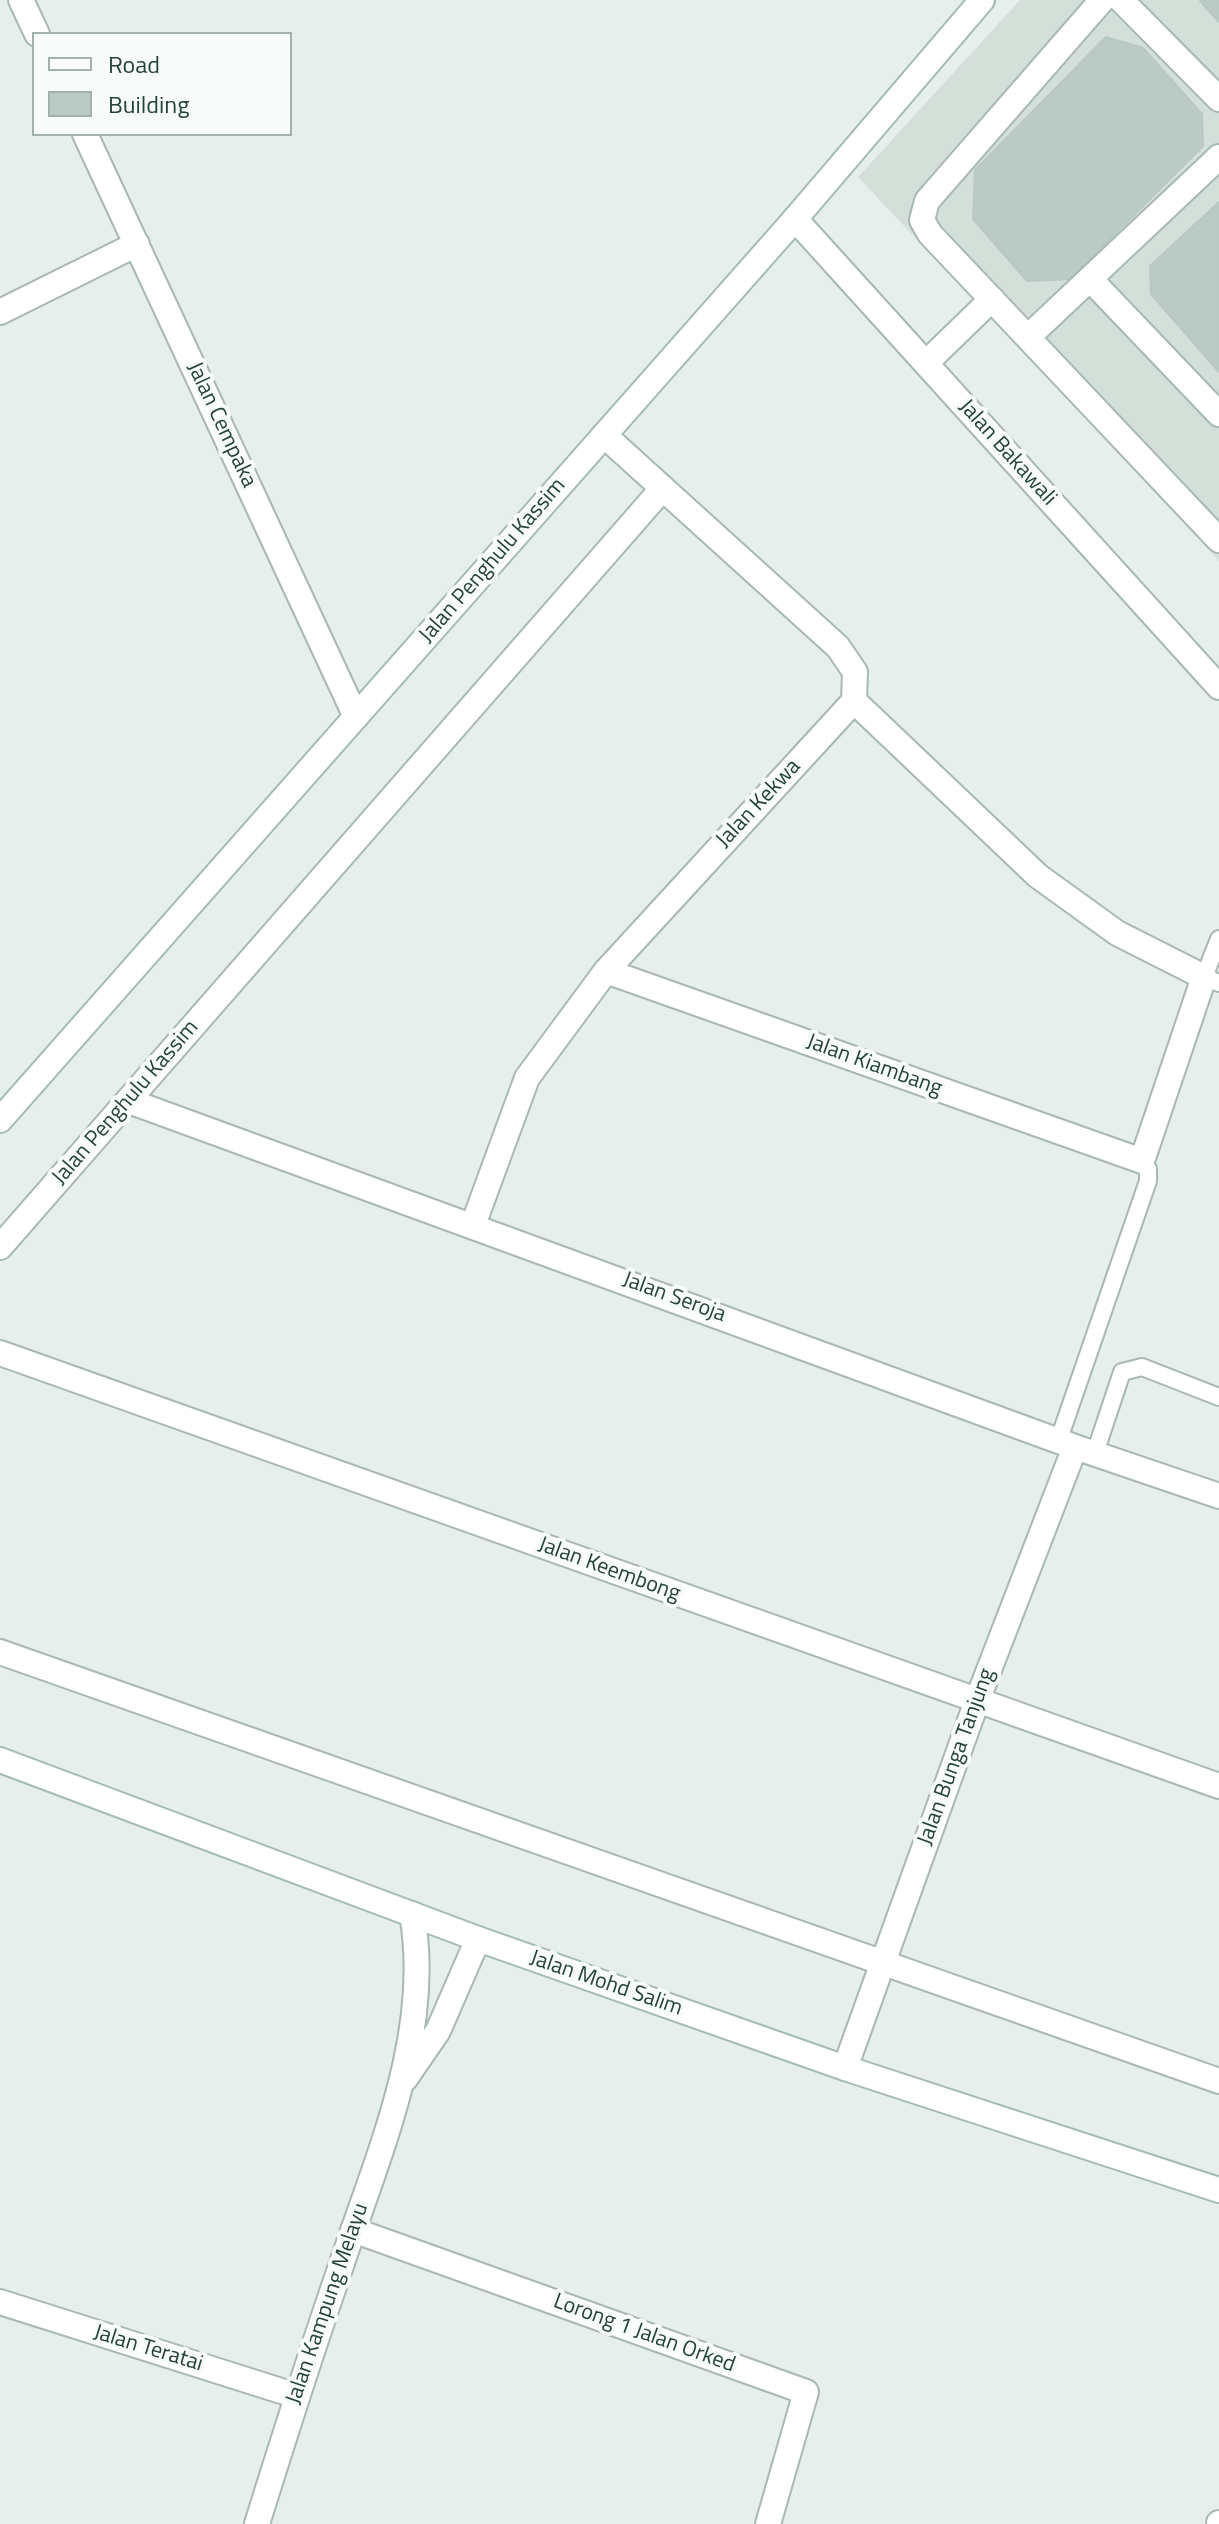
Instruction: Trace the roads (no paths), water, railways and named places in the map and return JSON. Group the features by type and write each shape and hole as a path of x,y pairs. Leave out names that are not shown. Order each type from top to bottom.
{"street":[{"path":"21,0 36,32"},
{"name":"Jalan Penghulu Kassim","path":"0,1120 795,219 982,0"},
{"path":"1102,0 927,201 922,220 930,234 1219,540"},
{"path":"1121,0 1219,99"},
{"name":"Jalan Cempaka","path":"86,136 356,717"},
{"path":"1028,337 1219,157"},
{"name":"Jalan Bakawali","path":"795,219 1219,687"},
{"path":"0,312 137,244"},
{"path":"1090,279 1219,414"},
{"path":"926,363 992,299"},
{"path":"604,435 838,647 855,672 854,701 1038,876 1117,933 1211,980 1142,1161"},
{"name":"Jalan Penghulu Kassim","path":"0,1247 663,488"},
{"name":"Jalan Kekwa","path":"473,1225 527,1078 606,971 854,701"},
{"name":"Jalan Kiambang","path":"606,971 1142,1161"},
{"name":"Jalan Seroja","path":"129,1101 1219,1496"},
{"name":"Jalan Keembong","path":"0,1353 1219,1786"},
{"name":"Jalan Bunga Tanjung","path":"845,2068 977,1701 1076,1446"},
{"path":"0,1652 1219,2081"},
{"name":"Jalan Mohd Salim","path":"0,1760 478,1939 845,2068 1219,2190"},
{"name":"Jalan Kampung Melayu","path":"257,2524 402,2084 417,1976 418,1949 412,1914"},
{"name":"Jalan Kampung Melayu","path":"402,2084 438,2031 478,1939"},
{"name":"Lorong 1 Jalan Orked","path":"353,2230 806,2392 768,2524"},
{"name":"Jalan Teratai","path":"0,2302 297,2396"}],"lane":[{"path":"1211,980 1219,939"},
{"path":"1076,1446 1148,1181 1148,1169 1142,1161"},
{"path":"1076,1446 1122,1372 1130,1367 1142,1367 1219,1397"}]}
